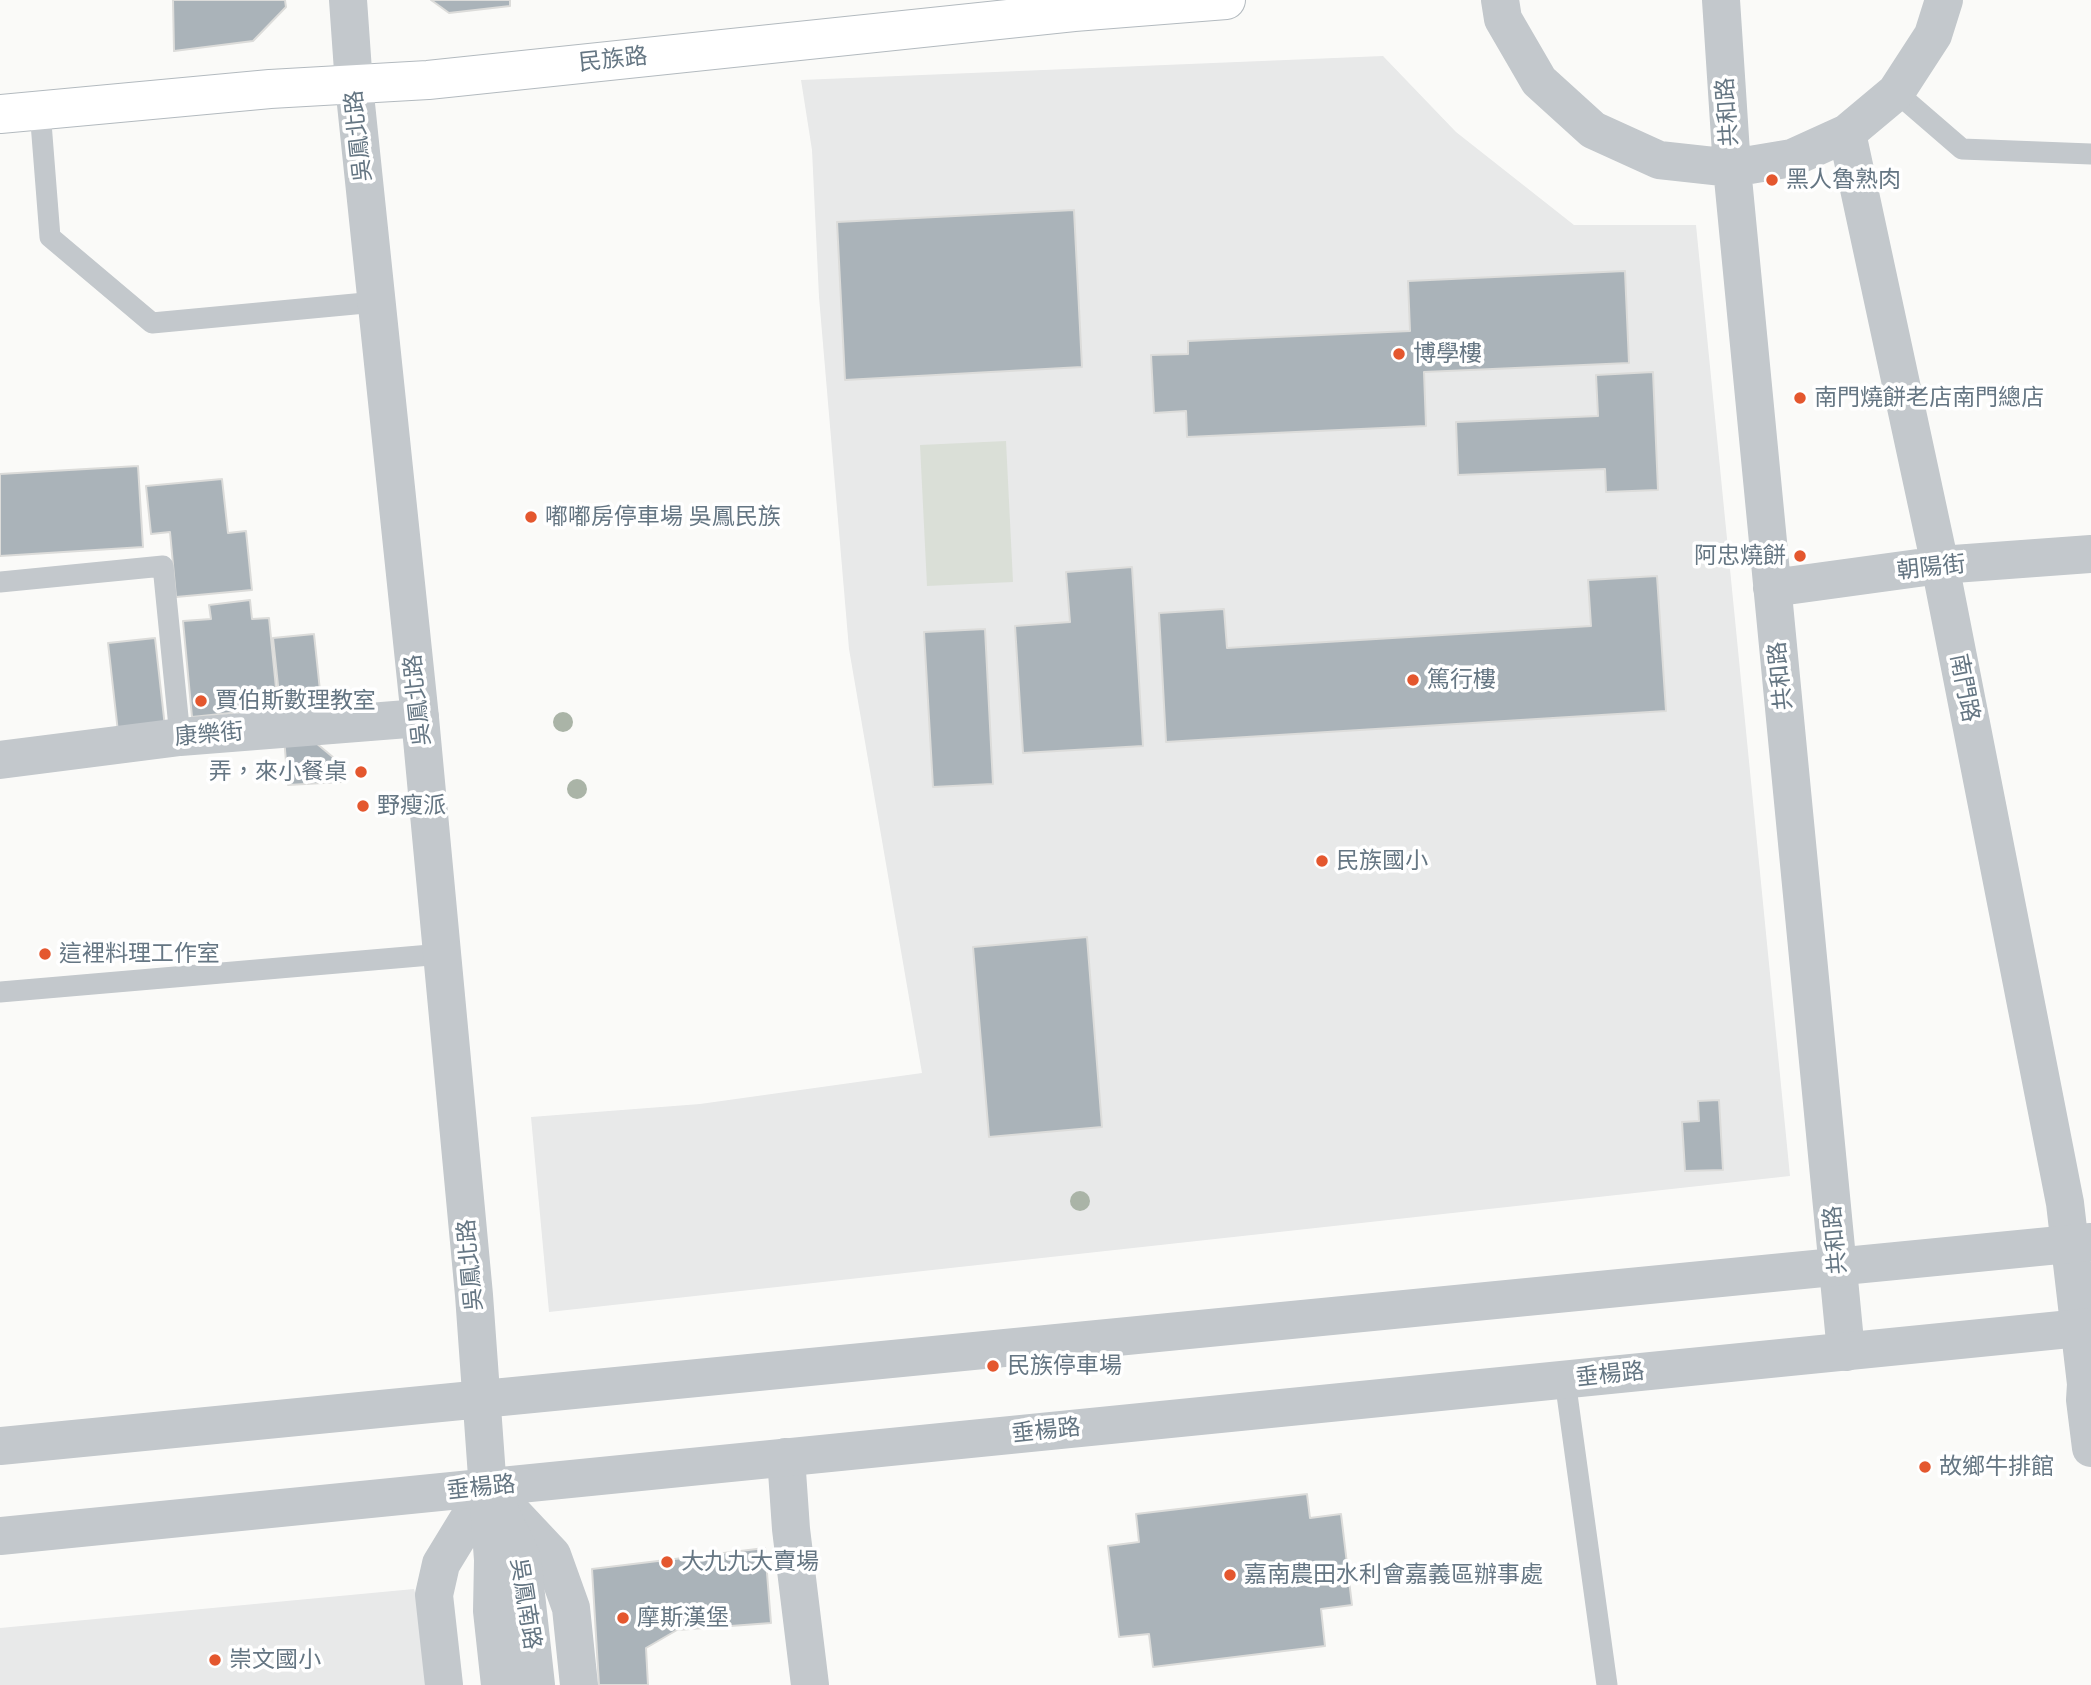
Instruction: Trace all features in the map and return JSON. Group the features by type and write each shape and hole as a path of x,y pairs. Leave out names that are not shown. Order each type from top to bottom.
{"main road":[{"name":"民族路","path":"0,114 270,89 428,80 1073,6 1226,0"}],"street":[{"name":"吳鳳北路","path":"348,0 354,85 443,954 483,1401 488,1487"},
{"path":"1500,0 1503,19 1539,82 1593,130 1659,160 1732,169 1792,158 1847,133 1896,92 1933,34 1944,0"},
{"name":"共和路","path":"1721,0 1732,169 1846,1352"},
{"name":"南門路","path":"1847,133 1940,565 2065,1203 2081,1243 2091,1448"},
{"name":"朝陽街","path":"1772,588 1940,565 2091,554"},
{"name":"康樂街","path":"0,760 180,737 420,718"},
{"path":"0,1446 483,1401 2081,1243"},
{"name":"垂楊路","path":"0,1536 2085,1328"},
{"path":"786,1457 791,1529 810,1685"},
{"path":"444,1685 434,1595 441,1564 488,1487"},
{"name":"吳鳳南路","path":"488,1487 493,1560 492,1611 500,1685"},
{"name":"吳鳳南路","path":"488,1487 522,1558 536,1685"},
{"name":"吳鳳南路","path":"488,1487 552,1555 571,1608 579,1685"}],"lane":[{"path":"1896,92 1962,149 2091,154"},
{"path":"40,110 50,237 152,323 376,302"},
{"path":"0,582 163,566 180,737"},
{"path":"0,992 443,954"},
{"path":"1565,1380 1607,1685"}],"shaded area":[{"name":"民族國小","path":"1383,56 1456,132 1574,225 1696,225 1790,1176 549,1312 531,1117 700,1104 922,1073 849,649 819,297 812,150 801,80"},
{"path":"1006,441 1013,582 927,586 920,445"},
{"name":"崇文國小","path":"414,1589 427,1634 431,1685 0,1685 0,1628"}],"building":[{"path":"173,0 285,0 286,7 253,41 174,51"},
{"path":"431,0 510,0 510,6 449,13"},
{"path":"1074,210 1082,367 845,380 837,222"},
{"name":"博學樓","path":"1625,271 1629,363 1424,372 1426,426 1187,437 1186,411 1154,413 1151,355 1188,354 1188,341 1410,331 1408,281"},
{"path":"1653,372 1658,490 1606,492 1605,469 1458,475 1456,422 1598,416 1596,375"},
{"path":"138,466 143,547 0,556 0,474"},
{"path":"222,479 228,533 246,531 252,590 176,597 170,532 151,534 146,486"},
{"path":"1132,567 1143,746 1023,753 1015,626 1070,622 1066,572"},
{"name":"篤行樓","path":"1657,576 1666,711 1166,742 1159,613 1224,609 1227,648 1591,626 1588,580"},
{"path":"250,600 252,619 269,618 278,708 192,717 183,621 211,619 209,605"},
{"path":"985,629 993,784 933,787 924,632"},
{"path":"314,634 321,700 280,704 273,638"},
{"path":"155,638 165,727 118,732 108,643"},
{"path":"284,738 310,738 340,763 341,782 288,785"},
{"path":"1087,937 1102,1127 989,1137 973,947"},
{"path":"1719,1100 1723,1170 1685,1171 1682,1122 1699,1121 1698,1101"},
{"name":"嘉南農田水利會嘉義區辦事處","path":"1307,1494 1310,1518 1341,1514 1352,1605 1321,1609 1325,1646 1153,1667 1149,1634 1119,1637 1108,1546 1139,1542 1136,1514"},
{"path":"765,1548 771,1623 677,1630 646,1648 648,1685 599,1685 592,1569"}],"place":[{"name":"黑人魯熟肉","path":"1772,180"},
{"name":"博學樓","path":"1399,354"},
{"name":"南門燒餅老店南門總店","path":"1800,398"},
{"name":"嘟嘟房停車場 吳鳳民族","path":"531,517"},
{"name":"阿忠燒餅","path":"1800,556"},
{"name":"篤行樓","path":"1413,680"},
{"name":"賈伯斯數理教室","path":"201,701"},
{"name":"弄，來小餐桌","path":"361,772"},
{"name":"野瘦派","path":"363,806"},
{"name":"民族國小","path":"1322,861"},
{"name":"這裡料理工作室","path":"45,954"},
{"name":"民族停車場","path":"993,1366"},
{"name":"故鄉牛排館","path":"1925,1467"},
{"name":"大九九大賣場","path":"667,1562"},
{"name":"嘉南農田水利會嘉義區辦事處","path":"1230,1575"},
{"name":"摩斯漢堡","path":"623,1618"},
{"name":"崇文國小","path":"215,1660"}]}
